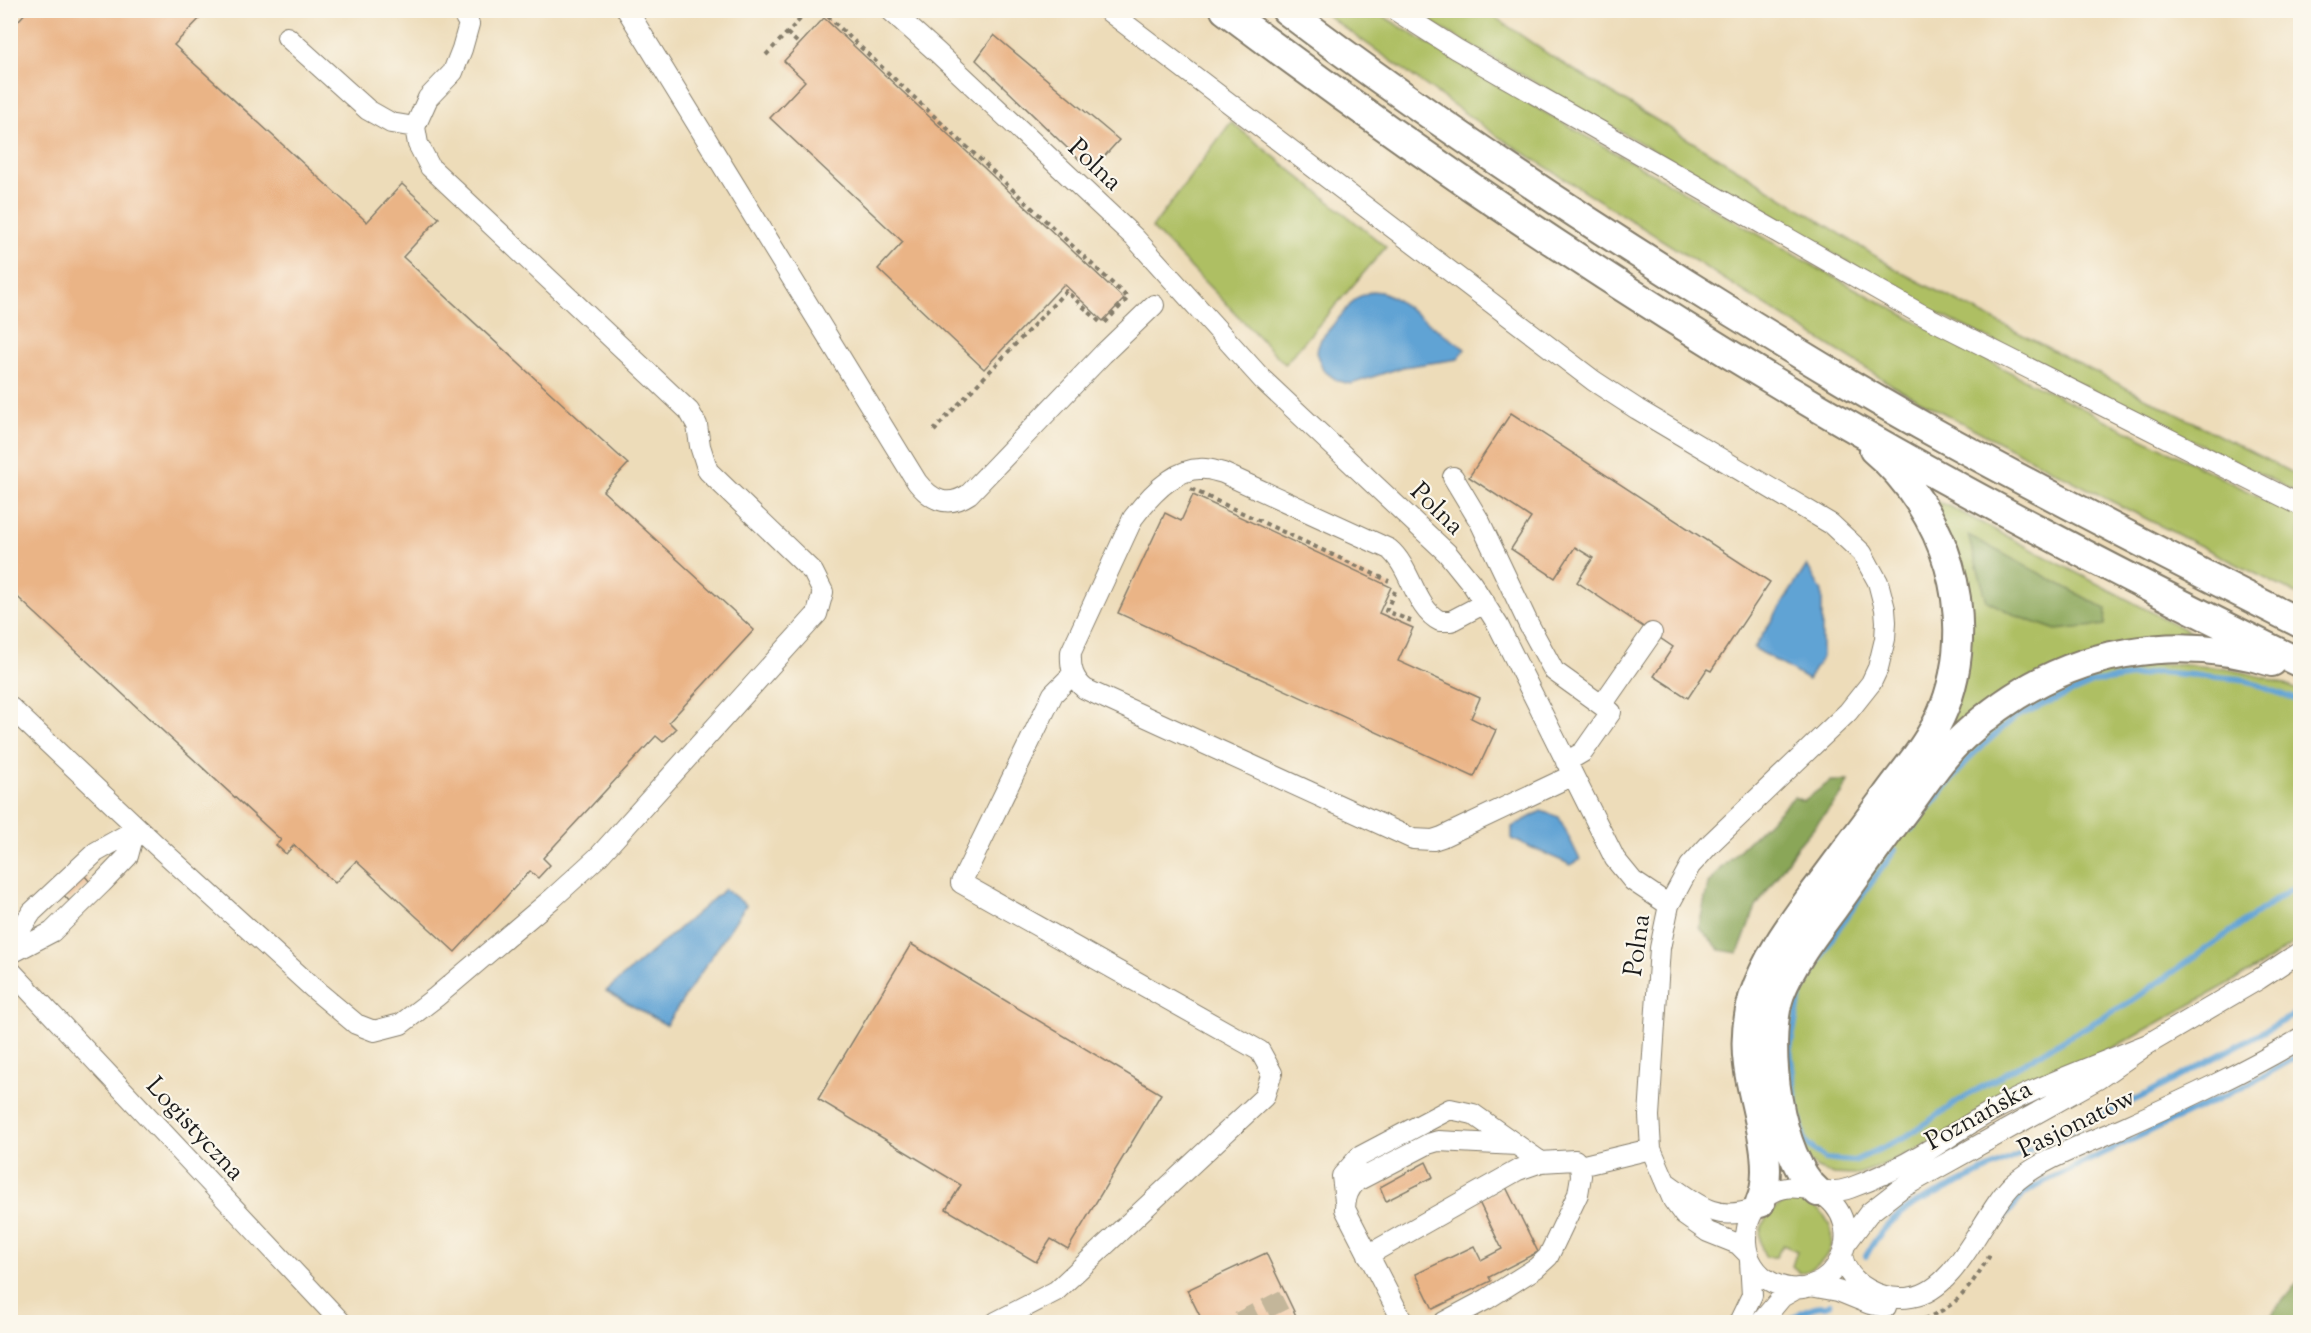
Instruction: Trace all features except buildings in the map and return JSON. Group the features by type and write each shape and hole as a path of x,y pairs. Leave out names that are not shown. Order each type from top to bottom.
{"highway":[{"path":"1225,10 1455,177 1644,302 1822,410 2039,531 2301,663"},
{"path":"1286,10 1518,176 1792,349 1954,443 2137,541 2301,623"},
{"path":"1757,1206 1765,1187 1765,1166 1747,1050 1748,1018 1760,978 1788,928 1930,736 1940,718 1953,680 1958,644 1954,581 1938,536 1926,514 1914,494 1889,463 1822,410"},
{"path":"1818,1192 1805,1179 1792,1153 1779,1104 1775,1080 1773,1025 1780,996 1798,957 1951,749 1976,726 2016,696 2049,678 2096,660 2159,649 2204,649 2242,655 2301,670"}],"street":[{"path":"10,707 174,862 313,988 356,1024 374,1031 401,1024 427,1004 554,898 599,856 817,614 823,592 813,572 708,471 700,446 697,425 689,411 430,167 418,144 415,127 428,98 453,72 462,49 469,24 460,10"},
{"path":"627,10 906,464 929,496 944,502 952,502 969,494 1154,305"},
{"name":"Polna","path":"890,10 1147,250 1251,368 1428,534 1460,569 1485,603 1510,645 1619,865 1642,888 1669,905 1664,925 1658,980 1649,1116 1652,1149 1679,1210 1708,1232 1738,1244 1748,1256"},
{"path":"1107,10 1552,351 1637,409 1831,524 1853,542 1870,565 1882,596 1886,622 1882,655 1871,683 1848,712 1700,854 1682,879 1669,905"},
{"path":"1395,10 1467,55 1919,313 2301,505"},
{"path":"287,37 368,110 391,123 415,127"},
{"path":"1453,477 1480,522 1548,662 1559,676 1611,712 1570,768 1442,837 1432,840 1413,839 1085,689 1072,674 1071,652 1133,518 1149,499 1179,474 1199,469 1223,473 1389,549 1401,563 1430,614 1440,621 1451,621 1485,603"},
{"path":"1602,705 1652,633"},
{"path":"996,1323 1056,1291 1264,1097 1272,1073 1260,1051 961,884 1053,694 1072,674"},
{"path":"10,945 32,912 96,852 135,830 128,856 102,883 52,932 10,954"},
{"name":"Poznańska","path":"1844,1250 1862,1220 1886,1198 1941,1165 2098,1079 2148,1044 2259,980 2301,952"},
{"name":"Logistyczna","path":"10,970 341,1323"},
{"name":"Pasjonatów","path":"1804,1287 1838,1291 1882,1307 1902,1306 1912,1297 1932,1289 1942,1281 2002,1196 2027,1174 2056,1158 2232,1078 2301,1039"},
{"name":"Poznańska","path":"1818,1192 1843,1190 1906,1163 2003,1106 2148,1044"},
{"path":"1403,1323 1345,1209 1342,1176 1359,1156 1450,1109 1473,1113 1541,1162"},
{"path":"1345,1202 1352,1186 1357,1181 1428,1144 1447,1141 1517,1145"},
{"path":"1580,1166 1652,1149"},
{"path":"1368,1255 1518,1170 1541,1162 1575,1160 1580,1166 1581,1185 1576,1202 1548,1257 1536,1268 1444,1323"},
{"path":"1665,1182 1695,1203 1718,1214 1731,1215 1757,1206"},
{"path":"1739,1323 1752,1295 1753,1287 1745,1232 1757,1206 1772,1192 1791,1187 1818,1192 1832,1202 1841,1215 1845,1230 1844,1250 1834,1271 1819,1283 1782,1297 1761,1323"},
{"name":"Pasjonatów","path":"1844,1250 1846,1270 1867,1289 1884,1297 1912,1297"},
{"path":"1748,1256 1760,1273 1771,1282 1786,1287 1804,1287"}],"path":[{"path":"766,56 809,10"},
{"path":"821,10 1128,298 1102,324"},
{"path":"787,33 799,44"},
{"path":"938,431 935,429 1066,291 1118,340"},
{"path":"1185,487 1397,585 1386,611 1410,622 1430,614"}],"green space":[{"path":"1321,11 1375,11 1479,75 1821,270 2004,369 2300,517 2300,596 2113,502 1900,390 1497,136"},
{"path":"1414,11 1486,11 1554,58 1904,274 2300,477 2300,494 1931,310"},
{"path":"1231,122 1386,247 1285,364 1152,228"},
{"path":"1931,500 1947,505 2205,640 2121,644 1941,744 1964,681"},
{"path":"1968,535 2106,609 2105,625 2056,630 2017,616 1987,601"},
{"path":"2152,664 2228,669 2264,678 2300,691 2300,939 2255,969 2118,1045 2057,1073 1922,1147 1855,1175 1833,1174 1817,1168 1803,1155 1783,1072 1791,995 1858,887 1975,741 2006,716 2066,682 2111,670"},
{"path":"1831,781 1848,781 1842,794 1796,848 1756,907 1738,953 1720,950 1699,927 1708,884 1719,870 1794,797 1803,801"},
{"path":"1792,1201 1808,1204 1820,1211 1828,1222 1831,1234 1830,1246 1825,1258 1815,1267 1800,1273 1792,1266 1797,1251 1783,1245 1776,1257 1766,1257 1760,1239 1761,1230 1768,1215 1783,1204"},
{"path":"2300,1280 2300,1322 2265,1322"}],"water":[{"path":"1372,291 1391,296 1465,349 1458,359 1403,367 1351,384 1338,381 1323,370 1316,353 1321,339 1356,298"},
{"path":"1807,565 1822,592 1822,657 1808,680 1754,648"},
{"path":"1541,811 1559,817 1580,860 1571,865 1512,839 1512,827"},
{"path":"725,889 746,905 666,1025 606,991"}],"waterway":[{"path":"1911,829 1972,755 2015,717 2095,682 2158,672 2241,679 2300,701"},
{"path":"1895,850 1835,933 1801,992 1790,1049 1797,1108 1805,1142 1825,1159 1854,1161 1904,1138 1966,1096 2133,1000 2300,883"},
{"path":"1866,1256 1887,1227 1914,1204 2143,1096 2300,1012"},
{"path":"1998,1225 2024,1194 2041,1183 2251,1083 2300,1055"},
{"path":"1787,1322 1806,1310 1830,1304"},
{"path":"2295,1322 2300,1316"}],"tunnel":[{"path":"1239,1322 1287,1298"}]}
